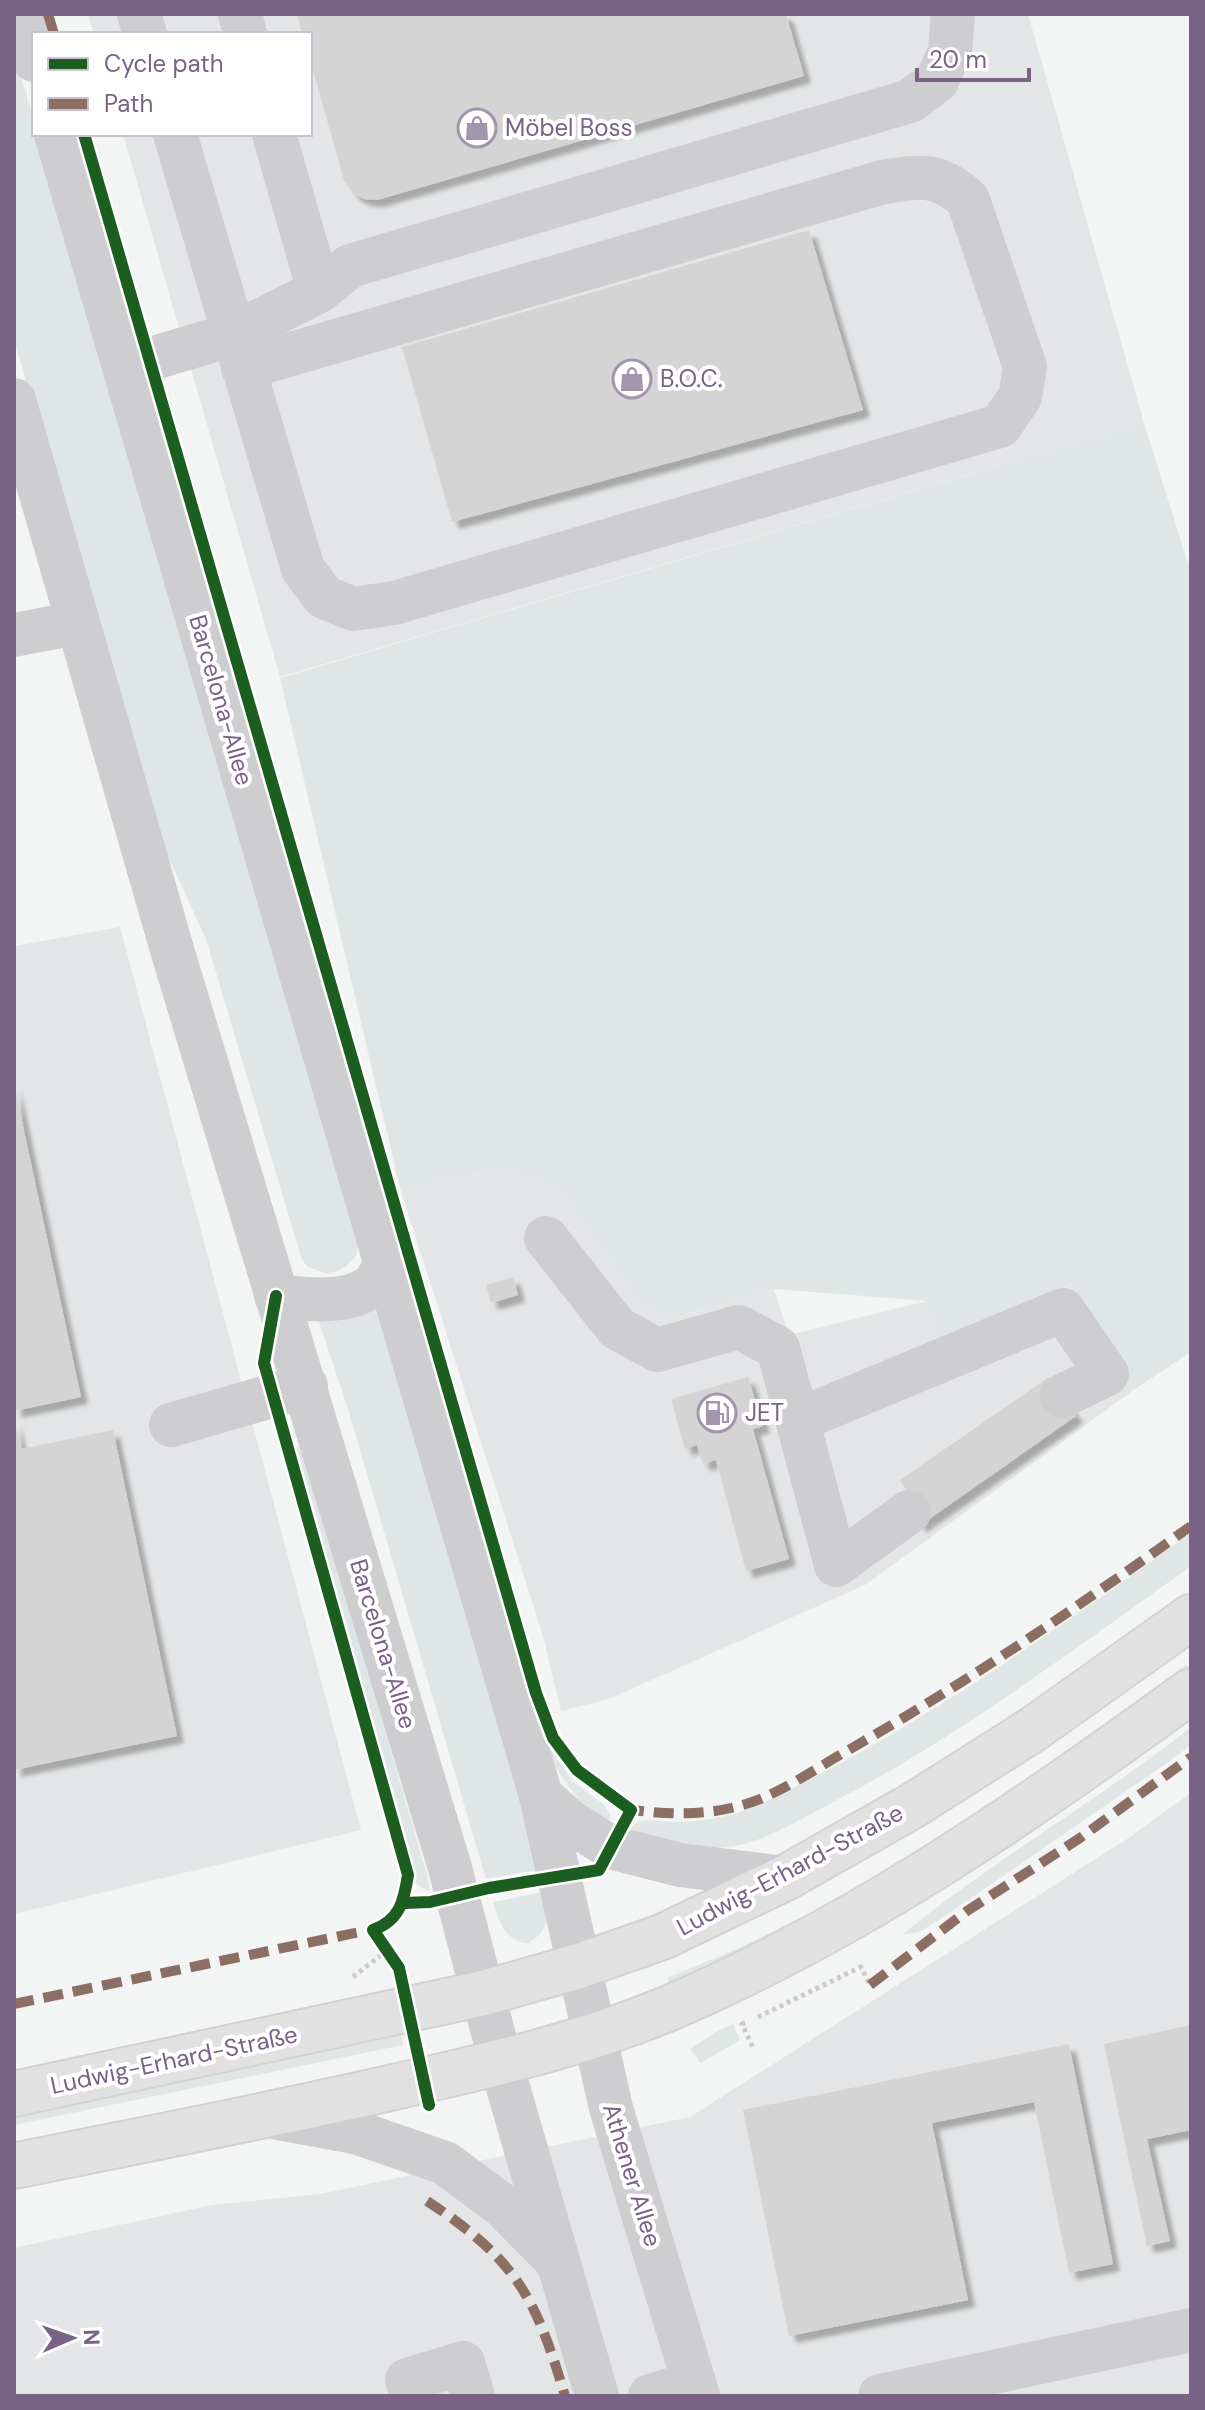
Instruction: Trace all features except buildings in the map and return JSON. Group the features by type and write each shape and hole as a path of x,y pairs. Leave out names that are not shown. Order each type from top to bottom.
{"main road":[{"name":"Ludwig-Erhard-Straße","path":"14,2094 484,1993 579,1966 662,1937 785,1878 912,1806 1032,1730 1191,1617"},
{"path":"14,2166 501,2063 665,2009 755,1967 944,1862 1063,1785 1191,1691"}],"street":[{"path":"21,14 32,53"},
{"path":"238,351 350,266 910,101 937,81 950,51 953,14"},
{"name":"Barcelona-Allee","path":"57,136 541,1796 579,1966"},
{"path":"124,367 238,351 883,182 922,176 952,184 968,200 1025,367 1020,397 1000,426 394,603 353,609 324,597 303,569 238,351 176,136"},
{"path":"275,136 319,291"},
{"name":"Barcelona-Allee","path":"14,400 77,623 445,1853 484,1993"},
{"path":"14,635 77,623"},
{"path":"546,1238 617,1328 657,1350 739,1327 778,1348 836,1565 909,1512"},
{"path":"276,1296 315,1300 343,1297 371,1287 385,1266"},
{"path":"798,1420 1063,1310 1107,1374 1062,1396"},
{"path":"171,1425 306,1386"},
{"path":"541,1796 569,1821 610,1847 680,1865 785,1878"},
{"name":"Athener Allee","path":"579,1966 611,2108 696,2389 650,2396"},
{"path":"484,1993 501,2063 597,2396"},
{"path":"263,2115 355,2132 445,2163 503,2206 559,2263"},
{"path":"880,2396 1191,2330"},
{"path":"412,2396 407,2380 463,2363 473,2396"}],"path":[{"path":"351,1978 386,1951"},
{"path":"754,2050 742,2024 861,1967 870,1985"}],"shaded area":[{"path":"88,14 1028,14 1144,423 280,677 124,136 312,136 312,32 93,32"},
{"path":"14,52 32,114 32,136 39,136 360,1242 350,1263 328,1274 308,1267 302,1260 206,939 160,839 14,339"},
{"path":"1144,423 1191,573 1191,1352 1135,1389 1073,1284 941,1338 927,1301 774,1289 675,1318 635,1298 560,1186 509,1169 400,1188 280,678"},
{"path":"120,927 361,1830 14,1914 14,946"},
{"path":"510,1169 560,1186 635,1298 676,1318 774,1289 789,1335 927,1301 942,1338 1074,1284 1135,1389 865,1585 609,1699 561,1711 543,1636 400,1188"},
{"path":"377,1304 541,1869 486,1879 348,1409 318,1319"},
{"path":"302,1446 430,1891 417,1885 414,1880 293,1448"},
{"path":"1191,1533 1191,1566 973,1719 882,1775 799,1820 761,1838 722,1848 681,1846 627,1836 636,1824 644,1820 692,1821 736,1813 815,1777 980,1679"},
{"path":"1186,1665 1191,1668 1191,1673 1100,1741 816,1918 671,1986 667,1978 737,1949 813,1912 922,1850 1095,1736"},
{"path":"1191,1727 1191,1745 1167,1763 942,1918 919,1932 902,1935 973,1881"},
{"path":"552,1751 572,1781 603,1804 611,1816 607,1826 589,1811 566,1783 548,1753"},
{"path":"1191,1793 1191,2396 14,2396 14,2248 212,2205 320,2194 690,2117 1127,1839"},
{"path":"545,1892 546,1922 535,1939 528,1943 520,1942 508,1935 493,1902"},
{"path":"733,2024 740,2040 701,2063 690,2049"},
{"path":"402,2035 403,2045 14,2125 14,2117"}],"marked path":[{"path":"48,14 53,32"},
{"path":"625,1806 631,1810 658,1812 712,1811 739,1806 782,1789 982,1669 1191,1526"},
{"path":"870,1985 967,1911 1080,1838 1191,1757"},
{"path":"14,2004 379,1928"},
{"path":"427,2201 482,2242 518,2283 543,2331 565,2396"}],"cycle path":[{"path":"85,136 536,1693 553,1738 577,1770 631,1810 599,1870 489,1888 430,1902 404,1903"},
{"path":"276,1296 264,1363 408,1875 405,1893 395,1915 373,1930 399,1968 429,2105"}],"place":[{"name":"Möbel Boss","path":"477,128"},
{"name":"B.O.C.","path":"632,379"},
{"name":"JET","path":"717,1413"}]}
